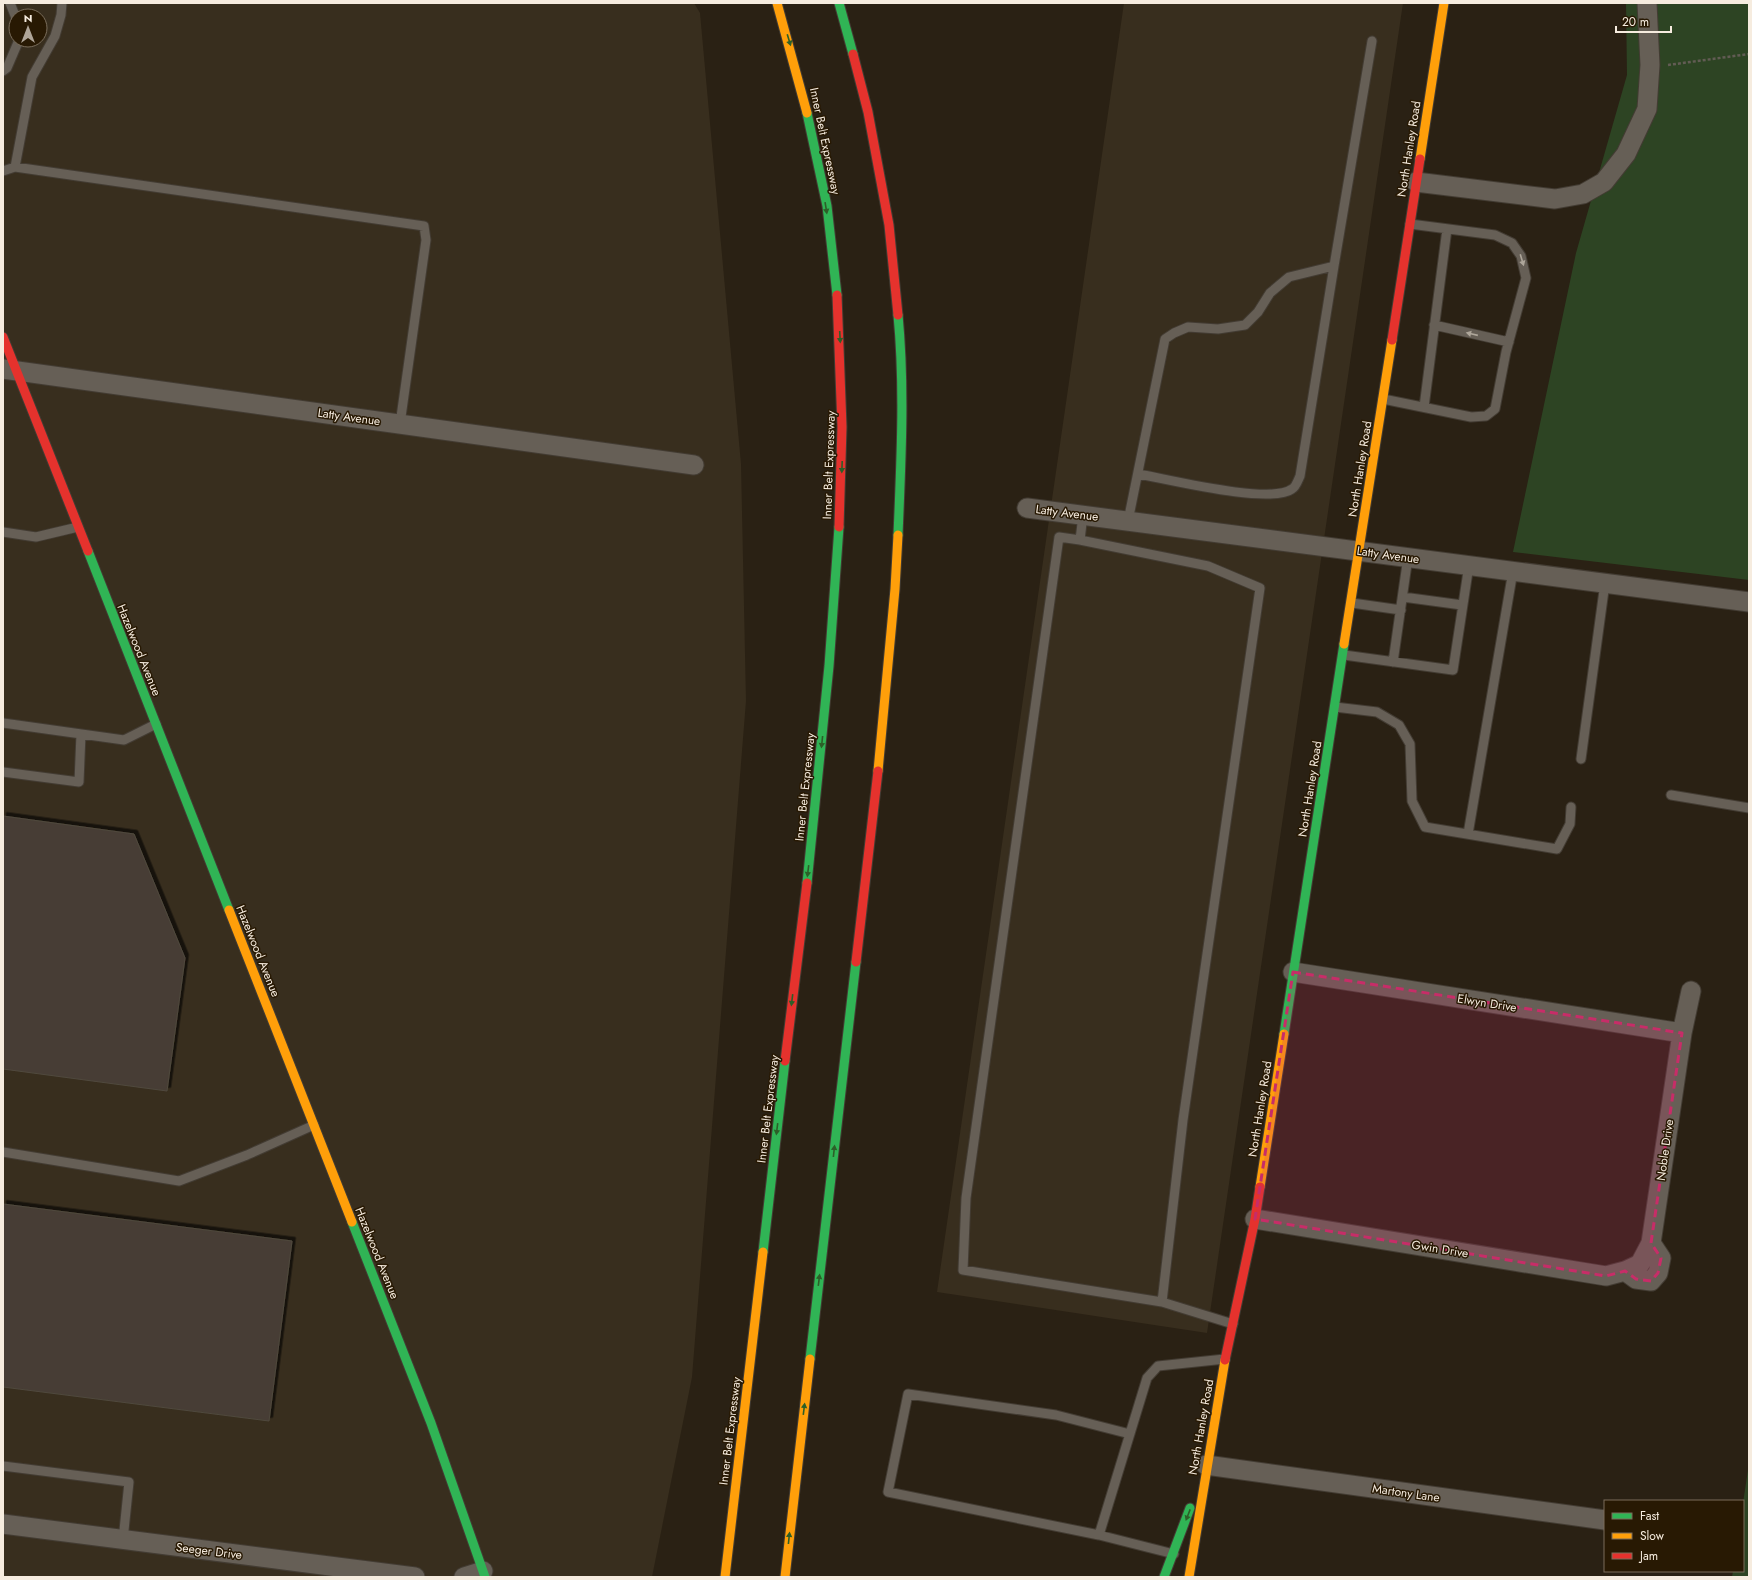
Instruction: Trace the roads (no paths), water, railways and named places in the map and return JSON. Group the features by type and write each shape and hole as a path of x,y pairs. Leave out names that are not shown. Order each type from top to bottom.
{"main road":[{"name":"Inner Belt Expressway","path":"725,1577 819,768 836,570 843,436 842,369 831,236 820,170 806,105 790,44 777,3"},
{"path":"785,1577 882,737 894,589 901,466 900,340 889,225 868,112 839,3"},
{"name":"North Hanley Road","path":"1189,1577 1206,1465 1225,1359 1255,1219 1344,655 1444,3"},
{"name":"Hazelwood Avenue","path":"3,337 10,370 78,527 314,1125 431,1423 484,1574"},
{"path":"1164,1577 1206,1465"}],"street":[{"path":"1416,182 1555,199 1583,194 1604,182 1626,154 1647,109 1650,65 1647,3"},
{"name":"Latty Avenue","path":"10,370 694,465"},
{"name":"Latty Avenue","path":"1027,508 1749,602"},
{"name":"Elwyn Drive","path":"1293,972 1682,1033"},
{"name":"Noble Drive","path":"1632,1268 1651,1243 1682,1033 1691,991"},
{"name":"Gwin Drive","path":"1255,1219 1606,1276 1632,1268"},
{"name":"Martony Lane","path":"1206,1465 1604,1520"},
{"name":"Seeger Drive","path":"3,1524 415,1577"},
{"path":"464,1577 484,1574"}],"lane":[{"path":"15,167 32,77 55,36 62,15 62,3"},
{"path":"1138,474 1254,495 1282,494 1293,489 1300,476 1372,41"},
{"path":"3,71 7,68 16,48"},
{"path":"3,171 15,167 424,226 426,240 400,424"},
{"path":"1383,399 1471,417 1486,416 1495,409 1509,342 1526,278 1521,256 1515,247 1512,243 1495,235 1410,224"},
{"path":"1424,407 1447,229"},
{"path":"1128,521 1165,339 1188,327 1218,330 1245,325 1258,312 1270,293 1289,277 1334,266"},
{"path":"1434,325 1509,342"},
{"path":"1080,540 1083,515"},
{"path":"3,532 36,537 78,527"},
{"path":"1162,1302 1183,1120 1260,588 1208,566 1059,537 966,1198 963,1270 1162,1302 1233,1324"},
{"path":"1393,662 1408,557"},
{"path":"1344,655 1453,670 1469,565"},
{"path":"1468,834 1513,571"},
{"path":"1581,759 1605,583"},
{"path":"1403,597 1462,605"},
{"path":"1352,603 1401,610"},
{"path":"1335,707 1377,712 1399,725 1410,744 1412,801 1425,827 1557,849 1570,824 1571,807"},
{"path":"3,723 124,740 156,724"},
{"path":"3,772 79,782 81,734"},
{"path":"1671,795 1749,808"},
{"path":"3,1152 179,1181 247,1155 314,1125"},
{"path":"1099,1535 1147,1378 1158,1366 1225,1359"},
{"path":"1130,1434 1056,1415 908,1394 888,1492 1099,1535 1173,1554 1192,1556"},
{"path":"3,1466 129,1482 123,1540"}]}
